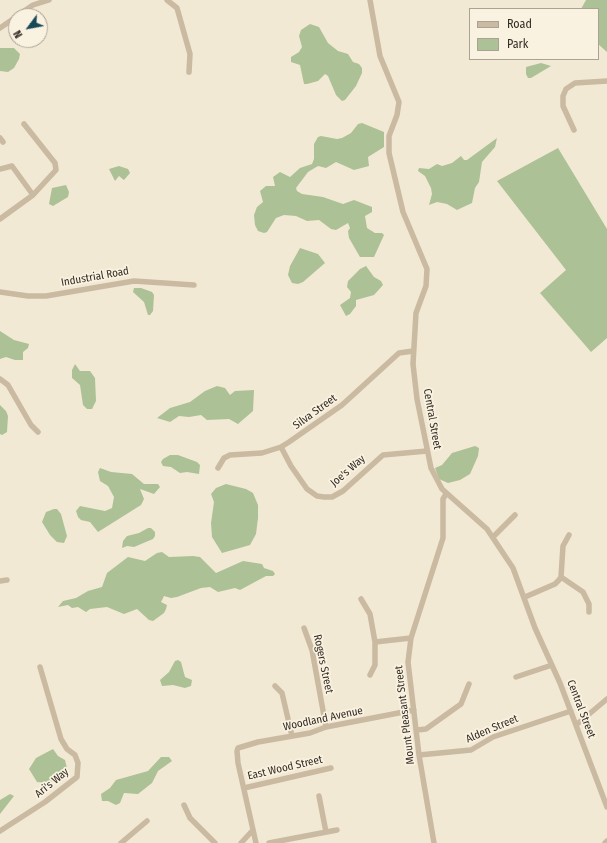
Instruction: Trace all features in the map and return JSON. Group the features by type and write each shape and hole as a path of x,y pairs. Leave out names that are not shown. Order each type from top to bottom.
{"street":[{"path":"28,8 49,0"},
{"path":"167,0 177,8 191,59 189,72"},
{"name":"Central Street","path":"370,0 380,56 398,102 397,115 389,136 389,152 403,212 427,269 426,286 416,313 413,364 417,399 427,452 434,477 446,494 478,520 493,537 513,568 536,628 571,711 607,807"},
{"path":"574,130 563,106 563,96 566,88 575,84 607,81"},
{"path":"0,219 33,195 56,168 48,153 24,124"},
{"path":"0,169 9,166 14,168 33,195"},
{"name":"Industrial Road","path":"0,292 28,296 46,296 134,280 194,285"},
{"name":"Silva Street","path":"218,468 224,458 230,455 262,453 281,447 332,414 399,353 413,351"},
{"path":"0,379 8,385 31,425 38,432"},
{"name":"Joe's Way","path":"281,447 291,466 307,489 317,496 324,497 332,497 343,491 383,455 427,452"},
{"name":"Mount Pleasant Street","path":"434,843 419,755 408,662 411,638 443,538 443,499 446,494"},
{"path":"493,537 515,516"},
{"path":"525,597 555,584 561,577 561,554 563,546 569,535"},
{"path":"561,577 583,592 590,612"},
{"path":"0,581 7,580"},
{"path":"361,599 370,614 375,642 375,665 370,675"},
{"name":"Rogers Street","path":"304,628 312,650 326,727"},
{"path":"375,642 411,638"},
{"path":"516,677 552,665"},
{"name":"Ari's Way","path":"0,831 45,802 77,777 78,763 75,755 67,749 61,739 40,667"},
{"path":"417,730 426,729 461,704 470,684"},
{"path":"275,686 282,693 292,736"},
{"path":"576,725 607,699"},
{"name":"Woodland Avenue","path":"244,788 238,763 237,750 245,745 414,710"},
{"name":"Alden Street","path":"419,755 471,750 493,737 571,711"},
{"name":"East Wood Street","path":"244,788 331,768"},
{"path":"244,788 256,843"},
{"path":"319,796 326,832"},
{"path":"184,805 190,818 215,843"},
{"path":"121,843 147,821"},
{"path":"241,843 253,830"},
{"path":"269,843 338,830"}],"green space":[{"path":"586,0 607,0 607,52 599,45 599,8 582,8"},
{"path":"310,24 319,27 328,43 338,51 348,54 353,62 359,64 362,68 362,73 356,86 345,100 342,101 336,95 328,76 325,74 318,81 304,84 300,65 291,62 291,57 299,52 302,47 299,36 301,30"},
{"path":"0,48 14,48 20,54 14,68 8,72 0,71"},
{"path":"541,63 551,66 531,78 528,78 526,74 526,67"},
{"path":"362,123 384,132 384,147 368,157 369,166 354,170 336,162 326,168 318,166 308,172 296,188 297,191 302,194 323,197 343,204 354,200 372,207 372,212 365,216 367,228 375,233 382,233 384,235 374,257 360,257 349,238 348,231 350,228 348,223 336,230 331,229 319,220 307,221 296,216 284,215 276,218 267,232 264,233 258,231 255,225 254,215 257,207 263,202 260,191 266,186 275,186 273,177 280,172 290,177 300,168 312,164 314,159 314,144 318,137 321,136 337,139 342,138 351,133 358,124"},
{"path":"497,138 495,147 482,162 479,182 475,188 472,203 457,210 447,204 437,202 429,205 432,194 431,188 425,176 418,171 419,168 429,169 437,164 442,166 452,163 461,156 464,160 467,160"},
{"path":"558,148 607,229 607,338 591,352 540,293 566,270 497,181"},
{"path":"119,166 128,169 130,173 124,180 119,176 115,181 109,169"},
{"path":"66,185 69,192 68,197 53,206 49,204 52,188"},
{"path":"300,248 318,254 325,263 303,282 298,284 292,283 288,275 290,266"},
{"path":"366,266 374,277 381,281 383,285 374,295 356,300 356,306 350,314 346,316 340,305 350,298 351,292 347,287 348,281 360,269"},
{"path":"134,288 141,288 152,292 154,295 153,311 150,315 148,315 144,302 133,292"},
{"path":"0,331 14,340 29,344 28,348 23,352 23,360 15,360 6,357 0,359"},
{"path":"75,364 80,371 90,371 95,378 96,401 92,409 87,409 83,405 80,385 72,378 72,370"},
{"path":"217,386 225,388 230,395 235,391 254,390 253,411 238,424 229,419 207,420 201,415 189,417 179,416 170,422 157,418 170,408 190,402 205,391"},
{"path":"0,405 6,411 8,416 7,432 2,435 0,434"},
{"path":"475,446 479,448 478,456 470,474 460,480 448,483 439,479 435,468 442,465 452,453"},
{"path":"170,455 178,455 197,462 200,465 199,474 187,472 180,473 171,467 163,466 161,462"},
{"path":"100,468 111,472 132,474 144,484 158,484 160,487 154,494 140,489 144,499 141,505 98,532 90,522 81,520 76,511 80,506 105,511 112,508 114,497 108,486 100,481 98,472"},
{"path":"226,484 246,489 253,493 258,505 258,518 256,534 250,545 222,553 212,537 211,523 214,502 211,494 216,488"},
{"path":"57,509 61,514 67,536 64,543 57,542 50,535 42,522 46,512"},
{"path":"151,528 155,532 153,539 134,547 127,546 122,548 123,541 127,536 139,533"},
{"path":"162,552 169,557 200,557 216,573 243,561 262,564 264,568 273,571 275,574 273,576 266,576 240,590 235,588 218,592 210,587 201,588 177,597 171,598 164,596 161,602 167,605 166,609 164,613 153,621 149,620 137,609 124,614 107,607 90,609 86,612 78,607 72,608 68,605 58,607 63,601 76,598 88,591 102,587 107,573 128,557 145,561 157,553"},
{"path":"178,660 181,662 185,677 192,680 191,686 185,688 173,685 162,686 160,680 169,672 175,661"},
{"path":"53,749 58,756 65,760 68,772 59,780 46,783 37,782 29,769 36,758"},
{"path":"161,757 169,757 172,761 158,771 152,783 138,794 124,793 120,803 116,805 108,801 102,801 101,794 110,788 116,780 148,771"},
{"path":"10,794 14,796 0,814 0,800"}]}
